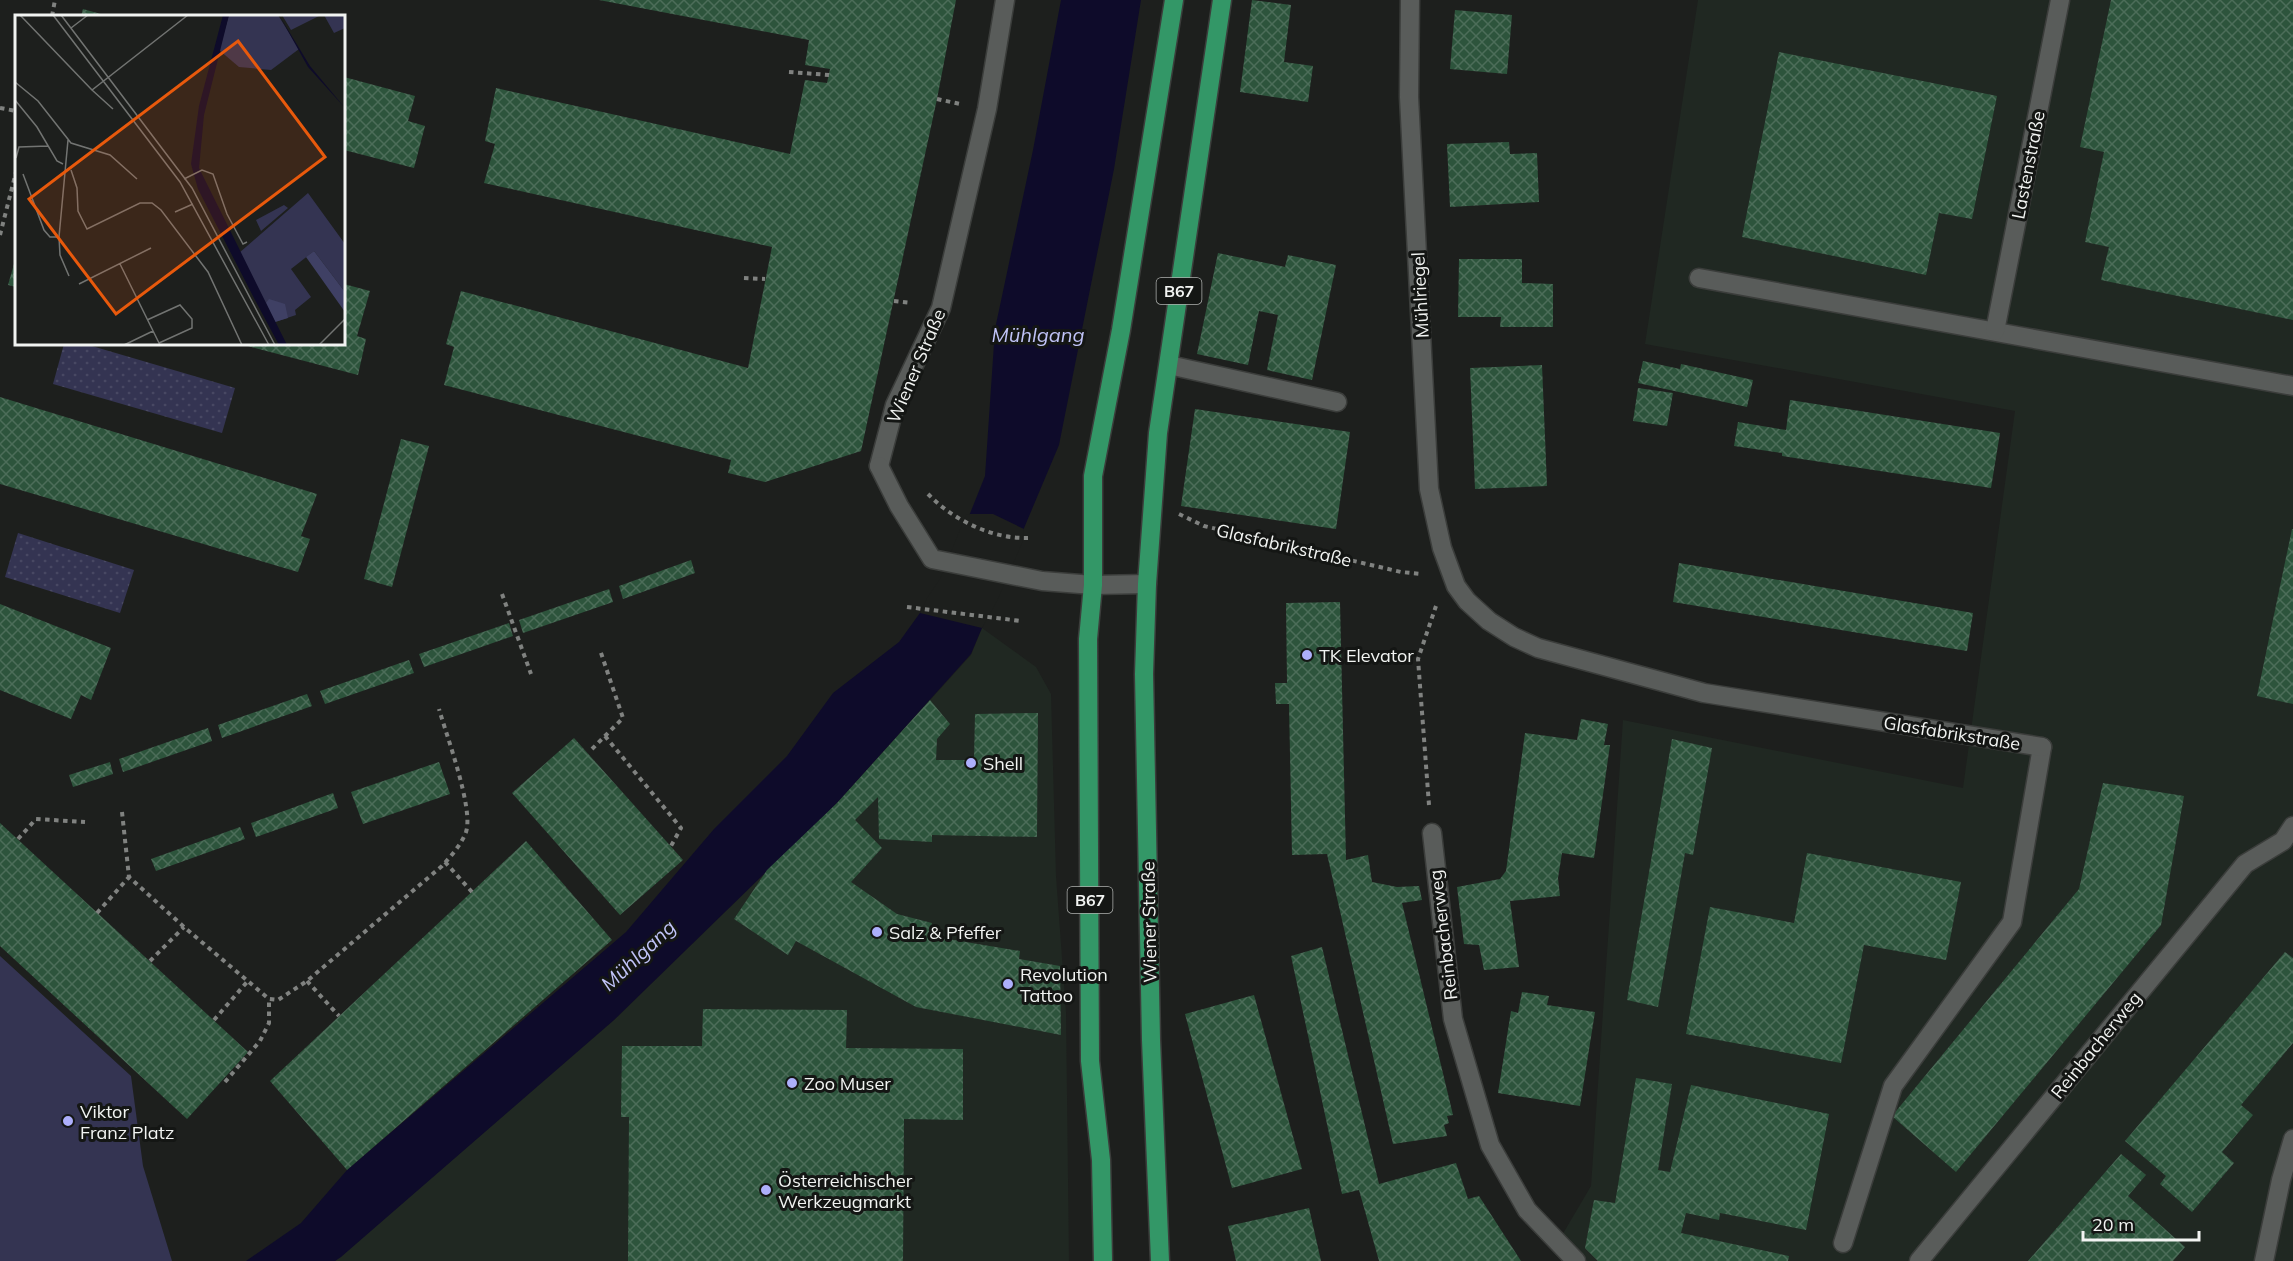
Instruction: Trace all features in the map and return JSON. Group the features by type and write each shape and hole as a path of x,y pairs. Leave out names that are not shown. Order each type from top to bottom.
{"main road":[{"name":"B67","path":"1103,1261 1101,1160 1090,1061 1088,639 1093,585 1093,476 1121,330 1174,0"},
{"name":"Wiener Straße","path":"1160,1261 1150,1005 1144,674 1147,584 1158,433 1222,0"}],"street":[{"name":"Wiener Straße","path":"1005,0 987,109 941,308 895,405 879,466 899,506 932,559 1042,581 1093,585 1147,584"},
{"name":"Mühlriegel","path":"1410,0 1409,97 1430,489 1442,548 1456,586"},
{"name":"Lastenstraße","path":"1995,331 2060,0"},
{"path":"1699,278 2293,386"},
{"path":"1168,365 1337,402"},
{"name":"Glasfabrikstraße","path":"1456,586 1467,601 1489,621 1514,637 1538,648 1704,693 2042,747 2012,922 1893,1086 1843,1243"},
{"name":"Reinbacherweg","path":"1432,832 1453,1019 1490,1145 1527,1210 1576,1261"},
{"name":"Reinbacherweg","path":"1919,1261 2245,864 2290,837"},
{"path":"2264,1261 2281,1180 2293,1139"}],"path":[{"path":"52,15 55,0"},
{"path":"789,72 829,75"},
{"path":"0,108 15,111"},
{"path":"0,235 15,176"},
{"path":"744,278 765,279"},
{"path":"922,488 939,506 957,517 1005,538 1028,538"},
{"name":"Glasfabrikstraße","path":"1178,513 1204,526 1401,572"},
{"path":"1432,832 1418,659 1435,607 1456,586"},
{"path":"502,594 531,674"},
{"path":"907,607 1022,621"},
{"path":"592,749 623,718 600,650"},
{"path":"122,812 129,877 247,982 269,999 278,1000 307,981 445,862 457,849 467,830 466,801 439,709"},
{"path":"605,736 681,828 671,846"},
{"path":"18,839 36,819 85,822"},
{"path":"445,862 472,892"},
{"path":"97,913 129,877"},
{"path":"150,961 184,927"},
{"path":"307,981 339,1016"},
{"path":"214,1020 247,982"},
{"path":"225,1082 261,1041 269,1023 269,999"}],"shaded area":[{"path":"1698,0 2293,0 2293,1261 1576,1261 1558,1242 1591,1186 1623,720 1963,788 2015,411 1645,344"},
{"path":"64,345 88,345 235,388 222,433 53,384"},
{"path":"18,533 134,570 120,613 5,577"},
{"path":"982,628 1036,667 1051,694 1056,876 1066,1012 1069,1261 335,1261 614,1020 837,803 971,655"},
{"name":"Viktor Franz Platz","path":"0,956 131,1076 143,1166 172,1261 0,1261"}],"water":[{"name":"Mühlgang","path":"1061,0 1141,0 1114,169 1059,445 971,654 837,803 614,1020 341,1257 335,1261 246,1261 301,1223 347,1170 626,932 714,829 787,756 833,693 899,642 943,581 985,476 995,329 1033,150"}],"pier":[{"path":"993,514 1024,529 1022,543 997,601 982,628 920,613 940,579 966,515"}],"building":[{"path":"599,0 956,0 937,99 861,451 765,482 728,473 731,460 444,385 454,347 446,344 461,291 748,368 772,247 484,183 495,144 485,141 496,88 790,154 805,80 827,83 830,69 805,65 809,40"},
{"path":"1252,0 1291,5 1284,62 1313,66 1308,102 1240,92"},
{"path":"2111,0 2293,0 2293,320 2101,280 2109,247 2085,242 2104,152 2080,147"},
{"path":"83,9 104,15 81,15"},
{"path":"1455,10 1512,15 1507,74 1450,69"},
{"path":"1779,52 1997,96 1972,219 1939,213 1926,275 1742,237"},
{"path":"345,77 415,96 408,121 425,126 414,168 345,150"},
{"path":"1509,142 1510,154 1537,153 1539,202 1450,207 1447,144"},
{"path":"1218,253 1285,267 1288,255 1336,265 1312,380 1267,370 1278,315 1259,311 1248,365 1197,354"},
{"path":"1459,259 1522,259 1522,283 1553,284 1553,327 1500,327 1501,317 1458,317"},
{"path":"15,260 15,287 8,285"},
{"path":"345,284 370,291 357,336 366,339 358,375 244,345 345,345"},
{"path":"1643,361 1680,369 1681,364 1753,380 1747,407 1638,383"},
{"path":"1542,365 1547,486 1475,489 1470,368"},
{"path":"1638,388 1673,393 1667,426 1633,421"},
{"path":"0,397 317,494 301,536 310,539 298,572 0,484"},
{"path":"1790,400 2000,433 1991,488 1782,456 1782,453 1734,446 1738,422 1786,430"},
{"path":"1195,409 1350,432 1336,529 1181,506"},
{"path":"401,439 429,446 392,587 364,579"},
{"path":"2293,529 2293,704 2257,696"},
{"path":"691,560 695,573 623,599 619,586"},
{"path":"1679,563 1973,613 1967,651 1673,602"},
{"path":"609,589 613,602 523,633 519,620"},
{"path":"1340,602 1346,860 1368,855 1372,882 1397,887 1419,886 1422,900 1402,903 1453,1115 1447,1116 1449,1123 1444,1125 1447,1136 1393,1144 1327,854 1292,855 1289,704 1276,704 1275,683 1287,683 1286,603"},
{"path":"0,604 111,648 91,700 81,695 71,719 0,690"},
{"path":"509,623 513,636 424,667 419,654"},
{"path":"409,660 414,673 325,704 320,691"},
{"path":"307,694 312,706 222,738 218,725"},
{"path":"930,700 950,724 937,739 936,760 974,760 975,714 1038,713 1037,837 932,835 932,842 879,839 878,797 855,820 882,848 851,882 897,914 932,923 930,936 1020,951 1019,959 1060,966 1061,1035 916,1007 796,941 788,955 734,919 767,870 837,803"},
{"path":"1581,719 1608,724 1604,745 1610,745 1594,858 1562,853 1558,878 1560,896 1510,901 1519,967 1484,970 1479,945 1464,944 1457,887 1500,879 1506,871 1525,733 1577,740"},
{"path":"208,728 212,741 123,772 119,759"},
{"path":"574,738 683,860 620,915 512,793"},
{"path":"1672,739 1712,748 1693,855 1685,853 1658,1007 1627,1000"},
{"path":"110,762 113,774 73,787 69,775"},
{"path":"439,762 450,794 363,824 351,792"},
{"path":"2103,783 2184,796 2161,925 1956,1172 1892,1116 2079,889"},
{"path":"333,793 338,808 256,837 251,823"},
{"path":"0,823 248,1052 187,1119 0,946"},
{"path":"240,827 245,839 156,871 151,859"},
{"path":"526,841 612,940 347,1170 270,1081"},
{"path":"1807,853 1961,882 1946,960 1864,945 1841,1063 1686,1034 1710,907 1794,923"},
{"path":"1322,947 1379,1184 1456,1163 1468,1199 1479,1196 1521,1261 1379,1261 1359,1190 1342,1194 1291,956"},
{"path":"2285,952 2293,958 2293,1043 2241,1105 2253,1115 2222,1152 2234,1163 2192,1212 2160,1184 2166,1176 2125,1141"},
{"path":"1522,992 1549,996 1547,1005 1595,1012 1580,1106 1498,1093 1511,1011 1518,1013"},
{"path":"1254,995 1302,1169 1232,1188 1185,1014"},
{"path":"703,1009 847,1010 846,1048 963,1049 963,1120 904,1119 903,1261 628,1261 629,1117 621,1117 622,1046 702,1046"},
{"path":"1636,1078 1672,1084 1658,1170 1670,1172 1691,1085 1829,1114 1806,1230 1720,1213 1719,1220 1686,1213 1681,1233 1789,1256 1788,1261 1598,1261 1585,1248 1594,1200 1615,1203"},
{"path":"2121,1154 2146,1175 2128,1196 2185,1247 2173,1261 2028,1261"},
{"path":"1309,1208 1321,1261 1236,1261 1228,1226"}],"place":[{"name":"TK Elevator","path":"1307,655"},
{"name":"Shell","path":"971,763"},
{"name":"Salz & Pfeffer","path":"877,932"},
{"name":"Revolution Tattoo","path":"1008,984"},
{"name":"Zoo Muser","path":"792,1083"},
{"name":"Viktor Franz Platz","path":"68,1121"},
{"name":"Österreichischer Werkzeugmarkt","path":"766,1190"}]}
